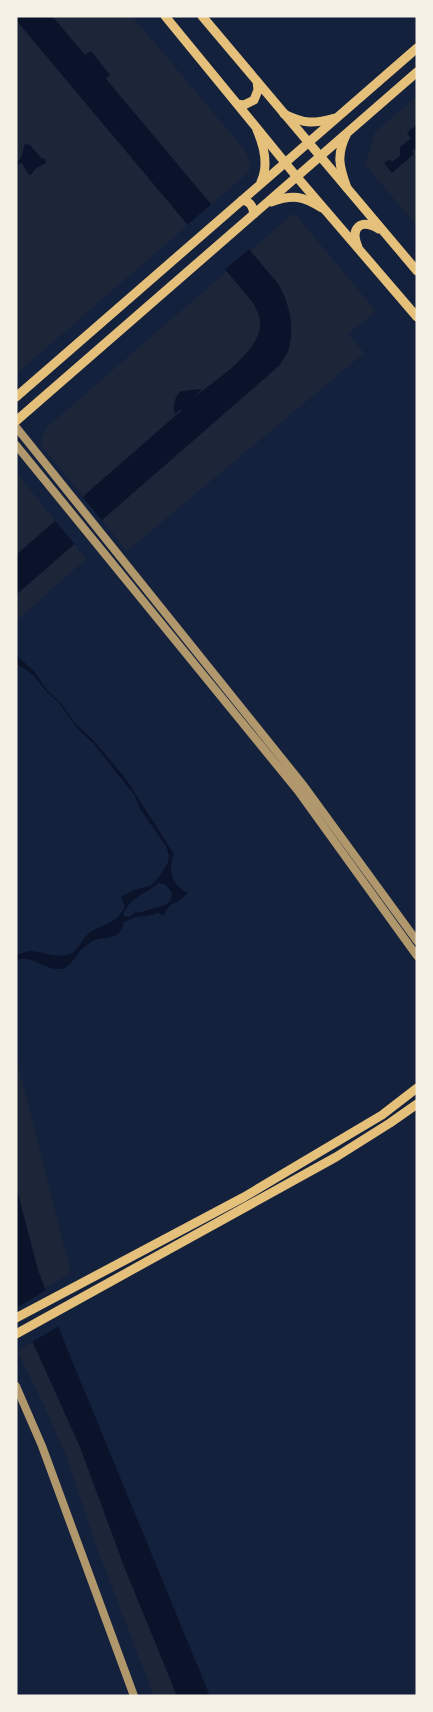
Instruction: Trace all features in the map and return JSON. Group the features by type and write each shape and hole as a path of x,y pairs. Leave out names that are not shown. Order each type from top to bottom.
{"main road":[{"path":"165,16 296,176 417,317"},
{"path":"202,16 417,271"},
{"path":"16,397 417,48"},
{"path":"16,421 417,72"},
{"path":"237,104 244,105 254,100 258,90 257,81"},
{"path":"360,97 362,107 372,111"},
{"path":"284,114 299,121 311,123 338,117"},
{"path":"256,127 265,156 265,169 260,184"},
{"path":"347,188 341,172 339,156 349,130"},
{"path":"264,205 292,196 309,200 324,208"},
{"path":"242,200 247,200 254,207 254,214"},
{"path":"361,252 355,240 357,227 362,224 371,224 383,231"},
{"path":"16,1318 244,1197 382,1115 417,1088"},
{"path":"17,1333 336,1157 417,1104"}],"street":[{"path":"16,427 304,786 417,940"},
{"path":"16,445 298,791 417,956"},
{"path":"16,1386 42,1446 134,1696"}],"shaded area":[{"path":"16,16 132,16 243,148 250,160 249,172 16,374"},
{"path":"16,16 52,16 85,55 91,51 110,75 106,79 279,285 289,309 291,334 288,351 280,365 16,595 16,555 182,410 175,414 175,401 181,391 202,389 196,396 235,365 252,346 260,323 254,304 16,20"},
{"path":"417,96 417,226 365,165 375,132"},
{"path":"417,124 417,147 412,151 414,154 392,173 384,163 388,160 393,161 400,156 400,147 411,138 407,133"},
{"path":"25,144 30,145 42,159 45,158 46,163 35,169 31,175 29,175 21,162 16,167"},
{"path":"294,213 376,311 348,334 364,353 127,551 42,446 41,439 46,428"},
{"path":"16,472 86,559 16,621"},
{"path":"16,655 34,671 74,722 94,741 126,779 174,854 171,865 172,876 178,886 188,893 170,905 164,915 157,913 136,917 124,922 122,929 115,936 91,942 82,949 70,964 60,969 54,969 32,960 16,960 16,955 27,951 60,956 70,954 88,934 112,921 121,913 125,907 121,897 134,890 150,886 168,863 169,856 166,846 140,809 135,796 93,743 78,729 59,703 46,691 35,677 16,664","holes":["159,883 166,885 172,893 168,903 142,912 136,912 129,917 123,916 125,910 138,897"]},
{"path":"16,1056 71,1273 16,1304"},
{"path":"16,1186 38,1270 64,1341 210,1696 177,1696 124,1566 80,1447 17,1307"},
{"path":"32,1341 80,1447 124,1566 177,1696 154,1696 97,1548 67,1458 19,1355 18,1351"}],"pier":[{"path":"213,203 251,248 223,271 186,226"},
{"path":"81,495 103,522 76,546 54,519"},
{"path":"48,1289 61,1325 30,1343 16,1308"}]}
